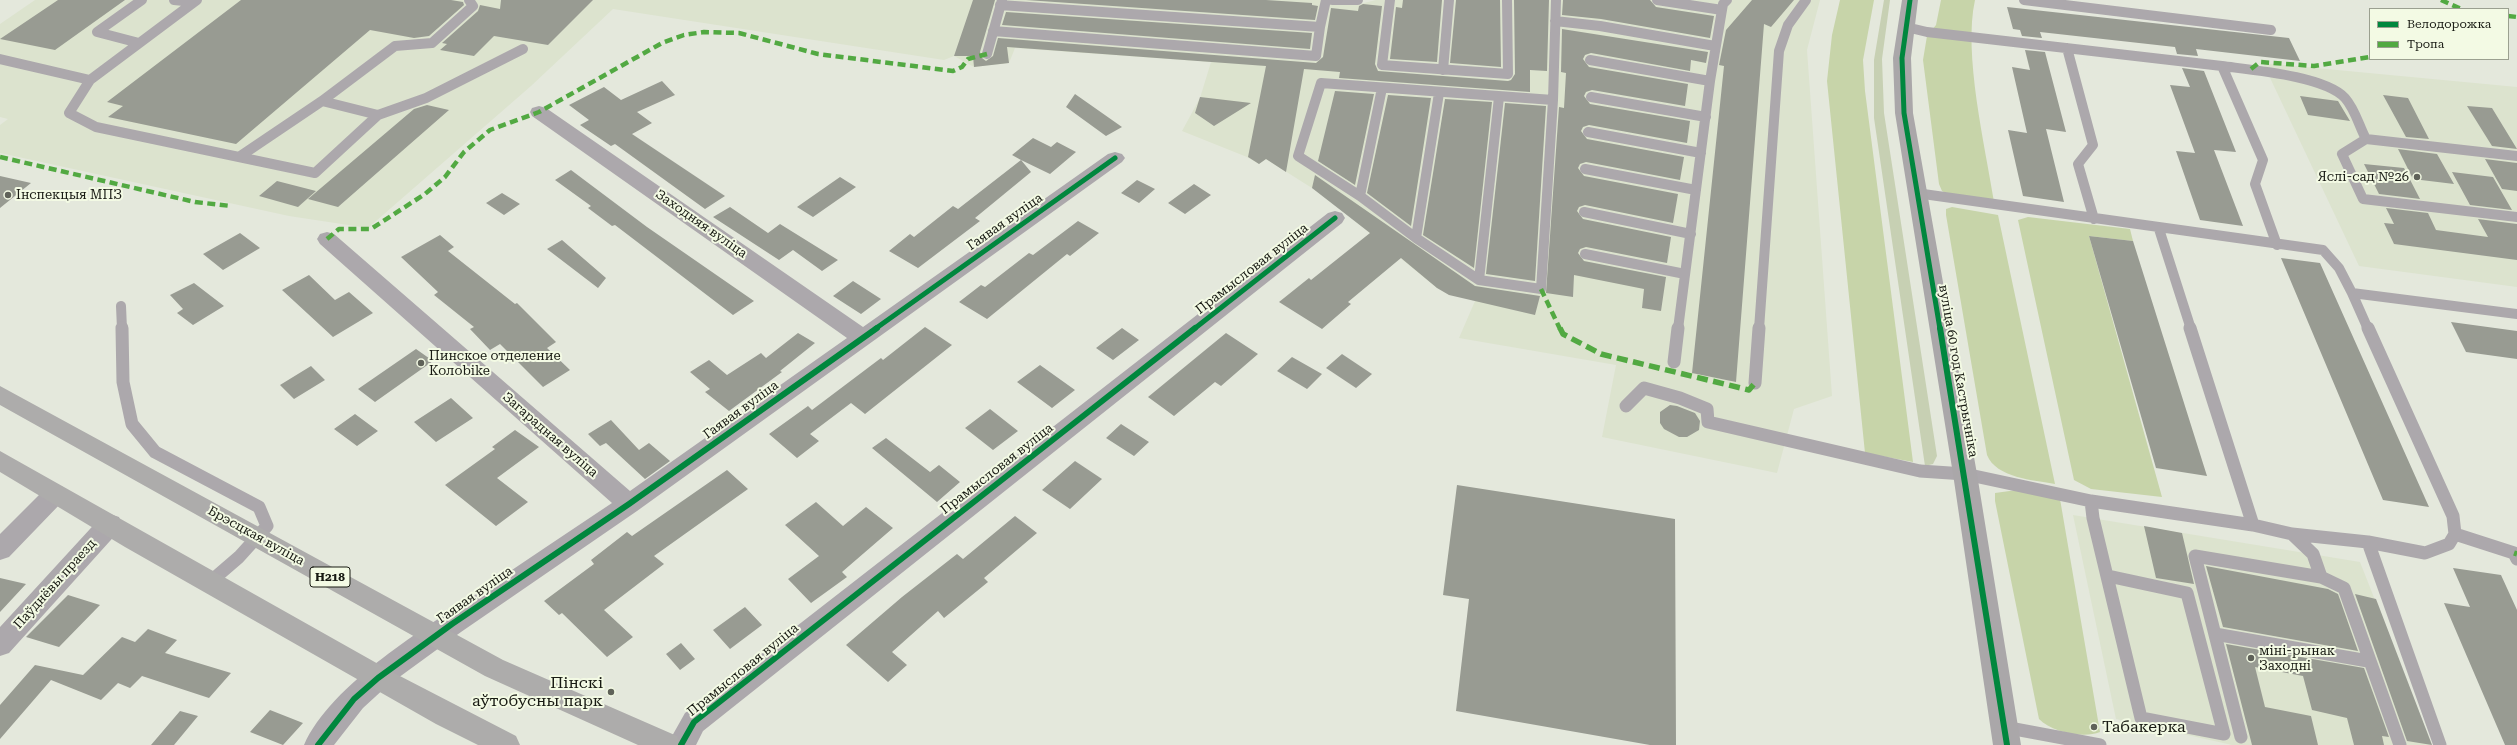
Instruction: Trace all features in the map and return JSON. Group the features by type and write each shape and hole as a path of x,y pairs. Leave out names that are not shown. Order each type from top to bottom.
{"main road":[{"name":"Брэсцкая вуліца","path":"0,395 494,668 667,745"},
{"path":"0,460 55,494 378,678 469,728 506,745"}],"street":[{"name":"вуліца 60 год Кастрычніка","path":"1910,0 1902,58 1904,113 1916,193 1965,474 2006,736"},
{"name":"Заходняя вуліца","path":"539,112 862,337"},
{"name":"Гаявая вуліца","path":"318,745 354,698 378,678 436,636 629,504 1115,158"},
{"name":"Прамысловая вуліца","path":"681,745 694,722 1335,218"},
{"name":"Загарадная вуліца","path":"327,239 629,504"},
{"path":"0,550 55,494"},
{"name":"Паўднёвы праезд","path":"0,645 110,524"}],"lane":[{"path":"139,44 97,32 142,0"},
{"path":"174,0 196,1"},
{"path":"239,157 322,101 395,46 432,43 473,6 469,0"},
{"path":"993,31 1316,56 1326,0"},
{"path":"1332,0 1355,1"},
{"path":"1390,0 1382,65 1508,74 1507,0"},
{"path":"1443,70 1449,0"},
{"path":"1552,100 1321,84 1298,156 1360,196 1416,238 1479,280 1541,289 1552,100 1556,0"},
{"path":"1656,0 1722,10"},
{"path":"1674,362 1715,46 1722,10 1727,0"},
{"path":"1755,383 1779,51 1788,25 1806,0"},
{"path":"2024,0 2271,30"},
{"path":"196,1 90,80 69,113 96,127 315,173 378,115 432,95 523,49"},
{"path":"988,54 1001,2 1320,27"},
{"path":"1555,21 1600,26 1715,46"},
{"path":"1906,27 1927,32 2251,69 2323,85 2344,97 2366,139"},
{"path":"2067,48 2093,145 2078,164 2094,219"},
{"path":"0,59 90,80"},
{"path":"1590,60 1710,81"},
{"path":"2222,66 2263,160 2255,184 2277,245"},
{"path":"1360,196 1382,88"},
{"path":"1416,238 1440,93"},
{"path":"1479,280 1499,97"},
{"path":"1591,97 1706,117"},
{"path":"322,101 378,115"},
{"path":"1588,132 1701,153"},
{"path":"2517,156 2366,139 2342,154 2363,199 2517,217"},
{"path":"1585,169 1696,190"},
{"path":"1626,406 1644,388 1680,398 1707,408 1708,422 1920,471 1965,474 2091,501 2253,525 2292,534 2368,542 2425,553 2449,544 2455,534 2453,516 2352,293 2339,268 2323,250 2159,229 1916,193"},
{"path":"1584,212 1691,234"},
{"path":"2159,229 2253,525"},
{"path":"1585,254 1686,274"},
{"path":"2352,293 2517,314"},
{"path":"121,306 123,382 132,424 155,452 259,507 267,526 239,557 210,582"},
{"path":"2091,501 2093,518 2108,576 2140,718 2224,734 2187,593 2108,576"},
{"path":"2292,534 2313,554 2321,577"},
{"path":"2455,534 2514,553 2517,559"},
{"path":"2368,542 2440,745"},
{"path":"2241,737 2195,556 2321,577 2344,588 2368,661 2400,745"},
{"path":"2215,634 2368,661"},
{"path":"2006,736 2100,745"}],"shaded area":[{"path":"35,0 1357,0 1360,4 1376,0 1820,0 1807,50 1832,396 1794,409 1777,473 1602,437 1616,365 1459,338 1475,301 1437,288 1323,195 1266,159 1259,164 1247,157 1182,131 1200,98 1211,62 1015,48 1009,63 974,67 954,56 944,60 613,9 531,86 368,228 289,216 0,153 0,125 8,119 0,117 0,24"},
{"path":"1884,0 1890,0 1882,59 1884,113 1937,456 1933,464 1925,466 1874,118 1874,60"},
{"name":"Яслі-сад №26","path":"2263,63 2517,87 2517,287 2359,266"},
{"name":"міні-рынак Заходні","path":"2073,515 2360,562 2432,745 2232,745 2116,719"}],"green space":[{"path":"1840,0 1874,0 1863,60 1865,91 1913,462 1865,453 1827,81 1832,35"},
{"path":"1941,0 1975,0 1972,22 1973,73 1994,202 1949,195 1942,191 1939,184 1923,60 1927,36 1936,25"},
{"path":"1952,207 1998,215 2055,484 2016,477 1998,469 1987,455 1946,215 1946,209"},
{"path":"2028,217 2130,229 2133,241 2089,236 2162,497 2091,489 2074,480 2018,220"},
{"path":"2017,490 2060,499 2100,732 2085,735 2068,733 2052,728 2039,719 1995,501 1995,493"}],"building":[{"path":"58,0 125,0 55,50 0,39"},
{"path":"241,0 451,0 463,2 464,5 429,36 414,38 370,30 236,144 108,117 123,106 107,102"},
{"path":"501,0 593,0 548,45 494,36 474,56 440,50 447,44 442,43 478,11 480,5 500,9"},
{"path":"973,0 995,0 980,52 982,58 986,61 993,56 998,38 1316,63 1323,57 1331,8 1358,11 1359,6 1363,4 1382,6 1375,64 1378,71 1508,81 1511,80 1515,74 1514,0 1549,0 1547,71 1530,70 1530,92 1339,78 1340,72 1304,69 1286,172 1266,159 1259,164 1248,157 1266,66 1007,47 1009,63 974,67 973,56 954,56"},
{"path":"1026,0 1266,0 1312,3 1312,5 1318,6 1315,20"},
{"path":"1403,0 1442,0 1437,62 1390,59 1396,7 1402,8"},
{"path":"1456,0 1500,0 1501,67 1450,63"},
{"path":"1563,0 1650,0 1656,7 1714,16 1710,38 1601,19 1562,15"},
{"path":"1752,0 1794,0 1771,27 1764,24 1736,382 1692,373 1724,66 1719,65 1726,30"},
{"path":"2007,7 2289,38 2300,61 2196,49 2198,56 2177,54 2175,47 2040,32 2042,38 2022,36 2020,30 2013,29"},
{"path":"1006,12 1312,33 1310,49 1002,25"},
{"path":"1562,29 1708,52 1706,63 1691,60 1690,71 1591,53 1585,55 1583,59 1589,67 1688,84 1685,106 1592,90 1586,92 1584,96 1590,104 1690,121 1687,143 1589,125 1583,127 1581,131 1587,139 1684,157 1680,180 1586,162 1580,164 1578,168 1584,176 1678,194 1673,223 1585,205 1579,207 1577,211 1583,219 1671,237 1667,263 1586,247 1580,249 1578,253 1584,261 1666,277 1661,311 1642,308 1644,289 1574,275 1573,297 1546,293 1559,107 1564,108 1566,73 1561,72"},
{"path":"2025,50 2045,52 2066,132 2046,129 2064,202 2023,196 2008,130 2027,133 2012,67 2030,70"},
{"path":"2182,68 2204,71 2236,152 2214,150 2243,226 2200,220 2176,151 2195,153 2170,85 2190,87"},
{"path":"662,81 675,95 637,112 652,123 632,134 725,196 705,209 615,144 611,146 580,125 589,120 569,105 604,87 621,100"},
{"path":"1335,91 1374,94 1355,185 1318,161"},
{"path":"1075,94 1122,127 1106,136 1066,107"},
{"path":"1388,95 1431,98 1411,226 1367,193"},
{"path":"2383,95 2408,98 2429,139 2406,137"},
{"path":"2300,96 2338,101 2350,121 2308,115"},
{"path":"1200,97 1251,103 1214,126 1195,113"},
{"path":"1445,99 1492,102 1474,268 1423,235"},
{"path":"1505,103 1546,106 1535,281 1486,274"},
{"path":"427,105 449,110 338,207 308,199 414,109"},
{"path":"2467,106 2492,108 2517,149 2492,146"},
{"path":"1033,138 1051,147 1057,142 1076,152 1050,174 1012,155"},
{"path":"2398,149 2437,154 2454,184 2413,179"},
{"path":"2485,159 2517,163 2517,191 2502,189"},
{"path":"1021,160 1031,172 975,218 980,221 918,268 889,251 910,234 914,237 953,206 958,209"},
{"path":"2364,164 2404,168 2420,199 2379,194"},
{"path":"571,170 647,227 754,301 733,315 615,225 612,226 588,208 591,206 555,180"},
{"path":"2452,172 2493,177 2512,210 2470,205"},
{"path":"1315,175 1475,286 1540,296 1535,315 1449,295 1437,288 1401,258 1348,302 1351,304 1322,329 1279,302 1309,278 1311,280 1370,233 1312,188"},
{"name":"Інспекцыя МПЗ","path":"0,176 31,183 0,208"},
{"path":"840,177 856,187 813,217 797,207"},
{"path":"1137,180 1155,189 1139,203 1121,193"},
{"path":"277,181 316,191 298,207 259,196"},
{"path":"1194,184 1211,195 1185,214 1168,203"},
{"path":"502,193 520,204 504,215 486,203"},
{"path":"730,207 768,233 780,224 838,260 822,271 793,250 779,260 713,217"},
{"path":"2386,208 2428,213 2436,230 2488,237 2478,219 2517,224 2517,260 2394,244 2384,223 2394,224"},
{"path":"1078,221 1099,233 1070,256 1067,254 987,319 959,302 981,285 985,287 1029,253 1033,255"},
{"path":"240,233 260,248 223,270 203,254"},
{"path":"440,235 454,247 448,251 515,304 517,303 556,342 547,348 570,370 543,387 500,344 490,350 470,329 474,327 434,295 438,292 401,257"},
{"path":"2089,236 2133,241 2207,476 2156,468"},
{"path":"562,240 606,278 598,288 547,249"},
{"path":"2281,258 2320,263 2429,507 2383,500"},
{"path":"309,275 335,300 349,292 373,313 333,337 282,290"},
{"path":"853,281 881,299 861,314 833,296"},
{"path":"194,283 224,306 193,325 177,313 183,309 170,295"},
{"path":"2451,322 2517,331 2517,359 2466,352"},
{"path":"925,327 952,345 865,414 851,403 810,434 819,441 797,458 769,434 808,406 812,410 881,358 883,360"},
{"path":"1122,328 1139,340 1113,360 1096,348"},
{"path":"798,333 815,343 780,371 782,372 729,411 705,392 710,389 690,372 709,360 727,375 761,353 766,358"},
{"path":"1226,333 1258,354 1221,386 1215,382 1174,416 1148,397"},
{"path":"416,349 433,361 375,402 358,389"},
{"path":"1342,354 1372,374 1356,388 1326,368"},
{"path":"1292,357 1322,374 1307,389 1277,371"},
{"path":"1040,365 1075,390 1052,408 1017,382"},
{"path":"311,366 325,380 294,399 280,385"},
{"path":"451,398 473,418 436,442 414,422"},
{"path":"1670,405 1695,413 1700,421 1699,430 1687,437 1679,437 1664,429 1660,423 1660,412"},
{"path":"990,409 1018,431 993,450 965,428"},
{"path":"355,414 378,431 357,446 334,429"},
{"path":"611,420 639,450 649,443 670,461 645,479 606,443 600,446 588,434"},
{"path":"1121,424 1149,442 1134,456 1106,438"},
{"path":"515,430 539,447 497,478 528,502 496,526 445,485 495,449 492,447"},
{"path":"886,438 930,472 939,465 960,482 937,502 872,448"},
{"path":"1075,461 1102,479 1070,509 1042,490"},
{"path":"727,470 748,489 654,556 664,564 604,610 633,637 607,657 562,613 559,615 544,601 594,564 591,560 627,532 632,536"},
{"path":"1457,485 1675,519 1676,745 1650,745 1456,711 1469,599 1443,595"},
{"path":"816,502 843,526 866,507 893,528 842,572 847,577 811,603 788,579 819,556 785,525"},
{"path":"1015,516 1037,533 984,578 988,582 944,618 938,611 892,652 907,665 888,682 846,645 902,597 957,554 963,559"},
{"path":"2144,526 2182,533 2194,584 2156,578"},
{"path":"2206,566 2328,589 2338,594 2358,651 2223,627"},
{"path":"2453,568 2501,575 2517,610 2517,745 2505,745 2444,603 2470,607"},
{"path":"0,578 26,584 0,612"},
{"path":"2355,594 2376,599 2432,745 2407,741"},
{"path":"68,595 100,605 59,647 26,637"},
{"path":"745,607 762,625 730,649 713,630"},
{"path":"148,629 177,640 165,653 231,673 209,698 142,676 130,688 118,683 101,700 51,680 0,739 0,705 35,665 83,675 122,637 135,642"},
{"path":"681,643 695,659 680,670 666,654"},
{"path":"2226,644 2364,668 2389,737 2382,736 2384,745 2354,745 2347,718 2312,710 2303,676 2255,667 2265,707 2311,716 2318,745 2252,745"},
{"path":"270,710 303,723 283,745 250,732"},
{"path":"180,711 198,716 174,745 151,745"}],"marked path":[{"path":"2441,0 2459,8"},
{"path":"2509,16 2517,17"},
{"path":"327,239 339,229 371,229 425,194 445,177 464,152 490,130 539,112 662,43 684,35 722,31 739,33 818,54 856,57 953,71 962,67 968,59 987,54"},
{"path":"2251,69 2260,62 2314,66 2369,57"},
{"path":"0,157 195,202 231,206"},
{"path":"1541,289 1563,334 1601,354 1749,390 1755,383"}],"cycle path":[{"path":"1910,0 1902,58 1904,113 1965,474 2007,745"},
{"path":"318,745 354,699 378,678 452,624 629,504 1115,158"},
{"path":"681,745 694,722 1335,218"}],"place":[{"name":"Яслі-сад №26","path":"2417,177"},
{"name":"Інспекцыя МПЗ","path":"8,195"},
{"name":"Пинское отделение Колоbike","path":"421,363"},
{"name":"міні-рынак Заходні","path":"2251,658"},
{"name":"Пінскі аўтобусны парк","path":"611,692"},
{"name":"Табакерка","path":"2094,727"}]}
